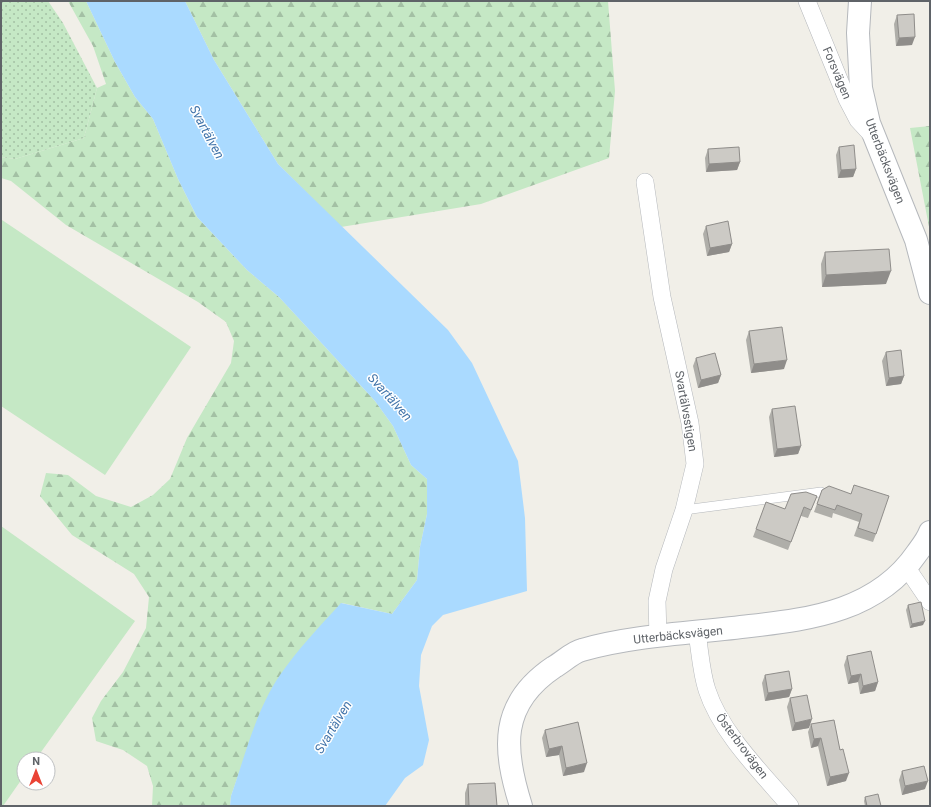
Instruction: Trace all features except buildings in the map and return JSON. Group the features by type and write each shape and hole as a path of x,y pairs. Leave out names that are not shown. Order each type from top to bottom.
{"street":[{"name":"Forsvägen","path":"807,1 858,120 876,139"},
{"name":"Utterbäcksvägen","path":"860,1 858,33 861,88 870,123 916,240 930,293"},
{"name":"Svartälvsstigen","path":"645,182 662,296 690,423 695,464 684,510 664,569 657,601 658,637"},
{"name":"Utterbäcksvägen","path":"521,806 514,785 509,753 512,718 522,700 540,677 580,650 627,640 803,620 832,613 859,602 893,580 907,568 930,532"},
{"path":"907,568 930,602"},
{"name":"Österbrovägen","path":"697,633 706,688 717,715 790,806"}],"lane":[{"path":"684,510 821,492"}],"green space":[{"path":"1,1 48,1 63,23 97,88 84,138 15,159 1,157"},
{"path":"68,1 86,1 115,62 135,97 153,119 178,179 197,217 247,270 279,297 375,401 393,426 411,465 427,479 427,514 420,547 417,580 392,614 342,603 259,716 231,796 230,806 152,806 153,786 147,766 123,750 96,741 92,718 101,701 123,672 146,628 149,597 134,574 72,535 40,496 46,473 68,475 96,496 131,507 153,495 170,479 187,438 231,363 234,341 226,322 198,302 66,225 11,181 1,178 1,157 15,159 84,138 97,88 106,84 93,46"},
{"path":"185,1 608,1 615,91 609,158 481,204 341,227 278,164 214,60"},
{"path":"930,126 930,232 910,128"},
{"path":"2,220 191,347 105,475 1,406"},
{"path":"1,526 135,621 42,751 16,751 16,787 3,806 1,806"}],"water":[{"name":"Svartälven","path":"86,1 185,1 214,60 278,164 448,330 472,363 518,461 525,518 527,591 443,615 432,626 421,655 419,686 429,740 423,765 405,778 385,806 230,806 231,796 246,749 264,703 287,665 341,603 392,614 417,580 420,547 427,514 427,479 411,465 393,426 375,401 279,297 247,270 197,217 178,179 153,119 135,97 115,62"}]}
